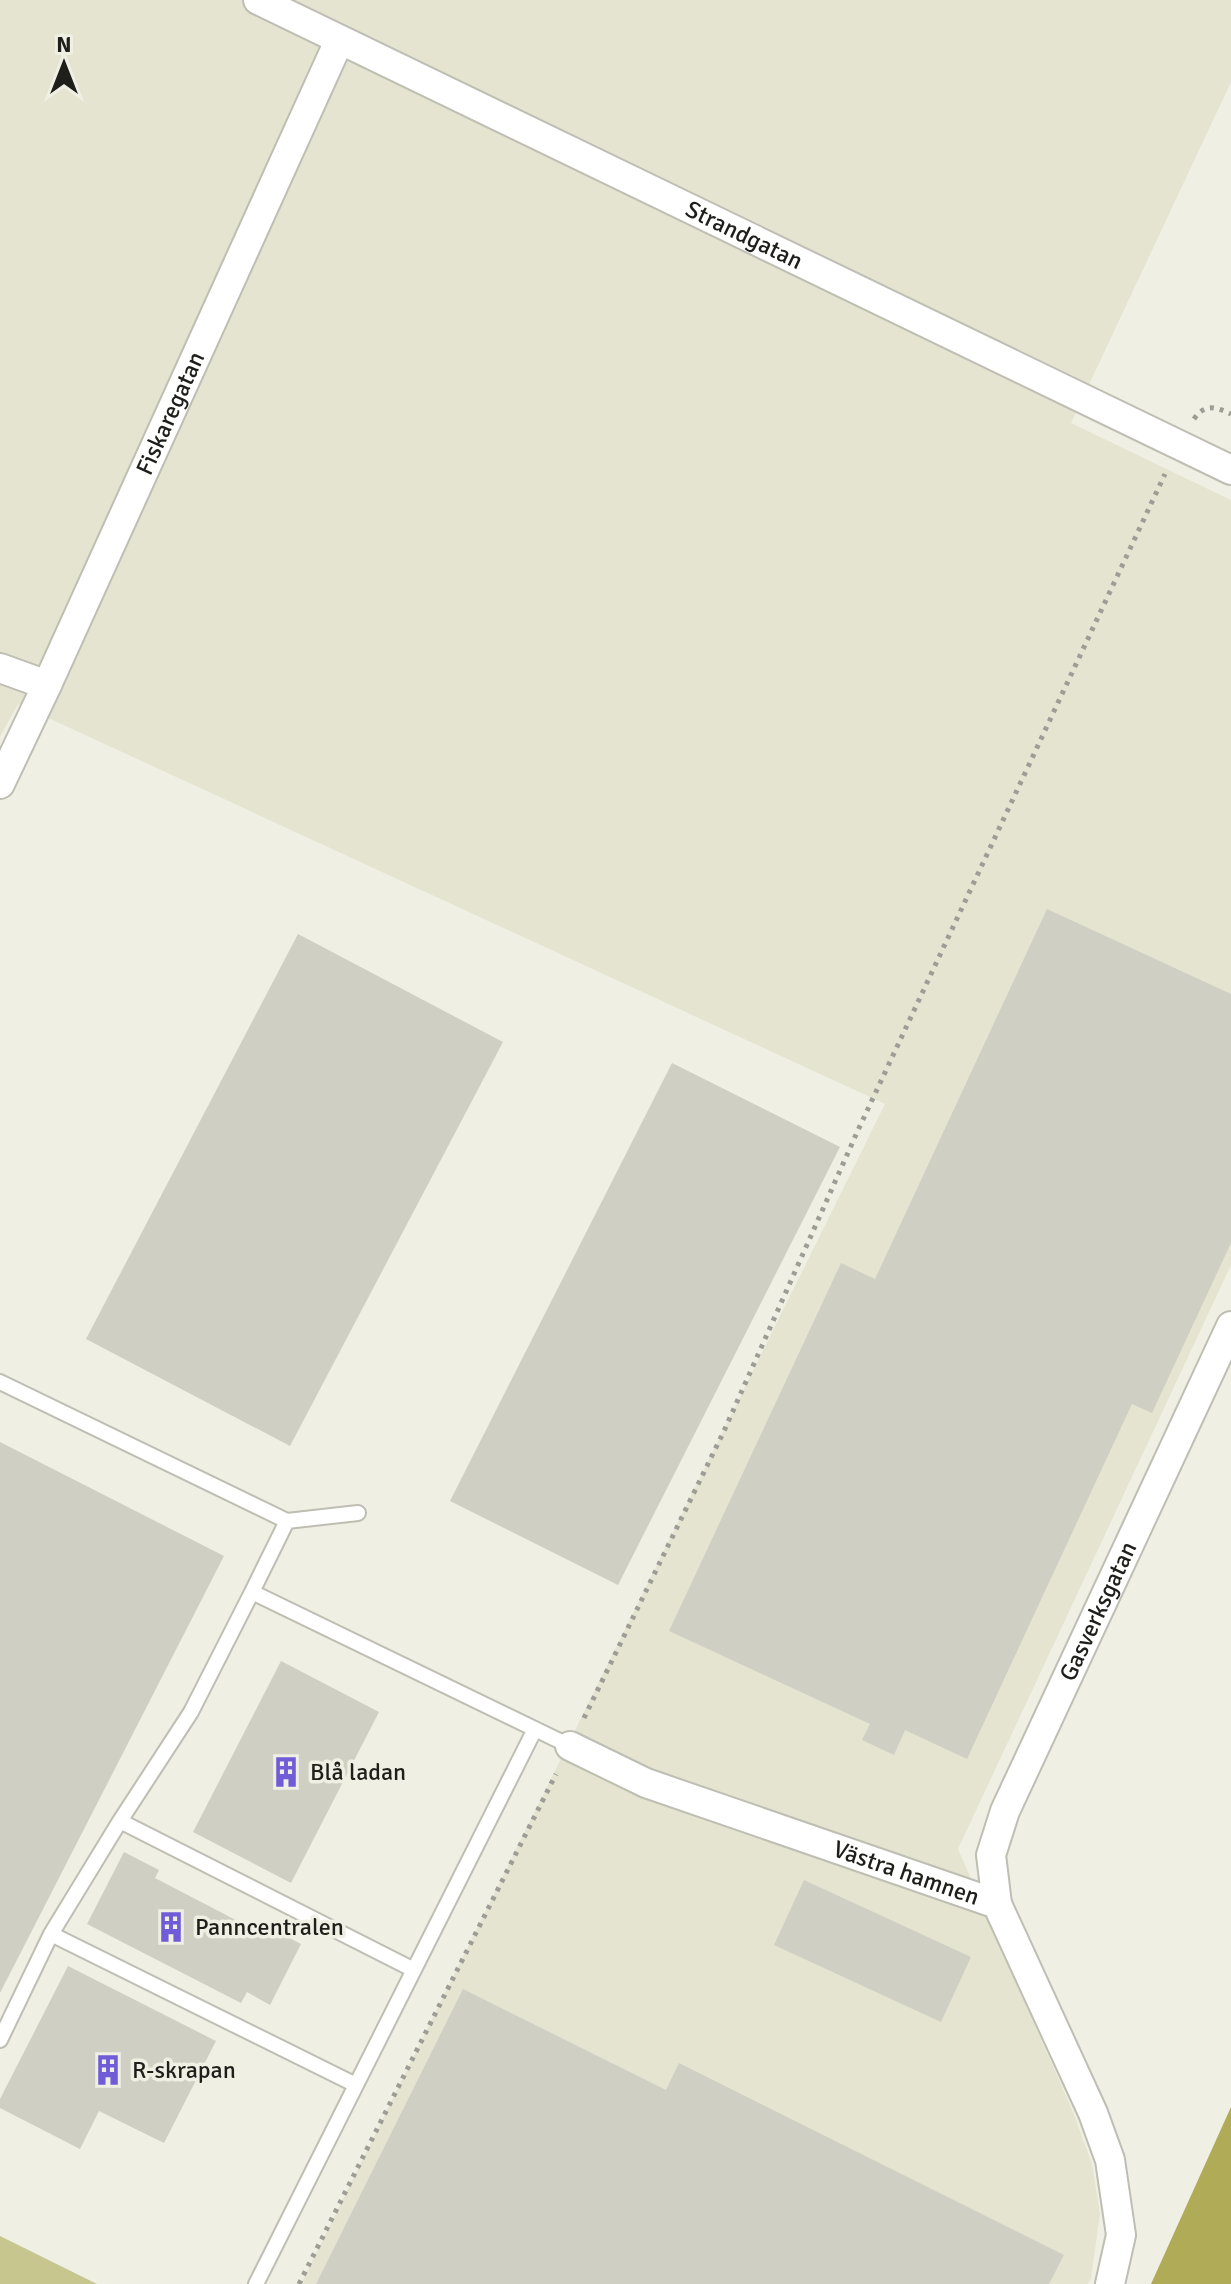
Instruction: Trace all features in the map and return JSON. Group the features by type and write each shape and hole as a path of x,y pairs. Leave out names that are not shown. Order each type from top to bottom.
{"street":[{"name":"Strandgatan","path":"258,0 1231,470"},
{"name":"Fiskaregatan","path":"0,784 339,41"},
{"path":"0,668 47,685"},
{"name":"Gasverksgatan","path":"997,1904 991,1855 1005,1811 1231,1326"},
{"name":"Västra hamnen","path":"570,1746 646,1783 997,1904 1093,2113 1110,2160 1121,2235 1110,2284"}],"lane":[{"path":"0,1382 287,1521 358,1513"},
{"path":"0,2040 51,1934 191,1712 287,1521"},
{"path":"252,1592 570,1746"},
{"path":"256,2284 535,1729"},
{"path":"120,1821 414,1970"},
{"path":"51,1934 356,2085"}],"path":[{"path":"299,2284 570,1746 724,1431 859,1128 1178,445"}],"shaded area":[{"path":"0,0 1231,0 1231,82 1071,423 1231,500 1231,1265 958,1849 1073,2112 1092,2164 1100,2214 1088,2284 301,2284 885,1104 18,704 0,737"},
{"path":"1231,2107 1231,2284 1151,2284"},
{"path":"0,2236 97,2284 0,2284"}],"building":[{"path":"1047,909 1231,994 1231,1243 1152,1413 1132,1404 967,1759 905,1730 894,1755 862,1740 870,1724 669,1631 841,1263 875,1279"},
{"path":"298,934 503,1042 290,1446 86,1339"},
{"path":"672,1063 840,1147 618,1585 450,1501"},
{"path":"0,1442 224,1556 0,1993"},
{"name":"Blå ladan","path":"281,1661 379,1712 291,1883 193,1832"},
{"name":"Panncentralen","path":"124,1852 159,1870 155,1878 255,1930 259,1922 301,1944 270,2005 247,1992 241,2003 87,1924"},
{"path":"804,1880 971,1957 941,2022 774,1945"},
{"name":"R-skrapan","path":"68,1966 216,2041 164,2143 99,2111 80,2149 0,2108 0,2099"},
{"path":"463,1989 666,2090 679,2063 1064,2255 1049,2284 316,2284"}],"place":[{"name":"Blå ladan","path":"286,1772"},
{"name":"Panncentralen","path":"171,1927"},
{"name":"R-skrapan","path":"108,2070"}]}
